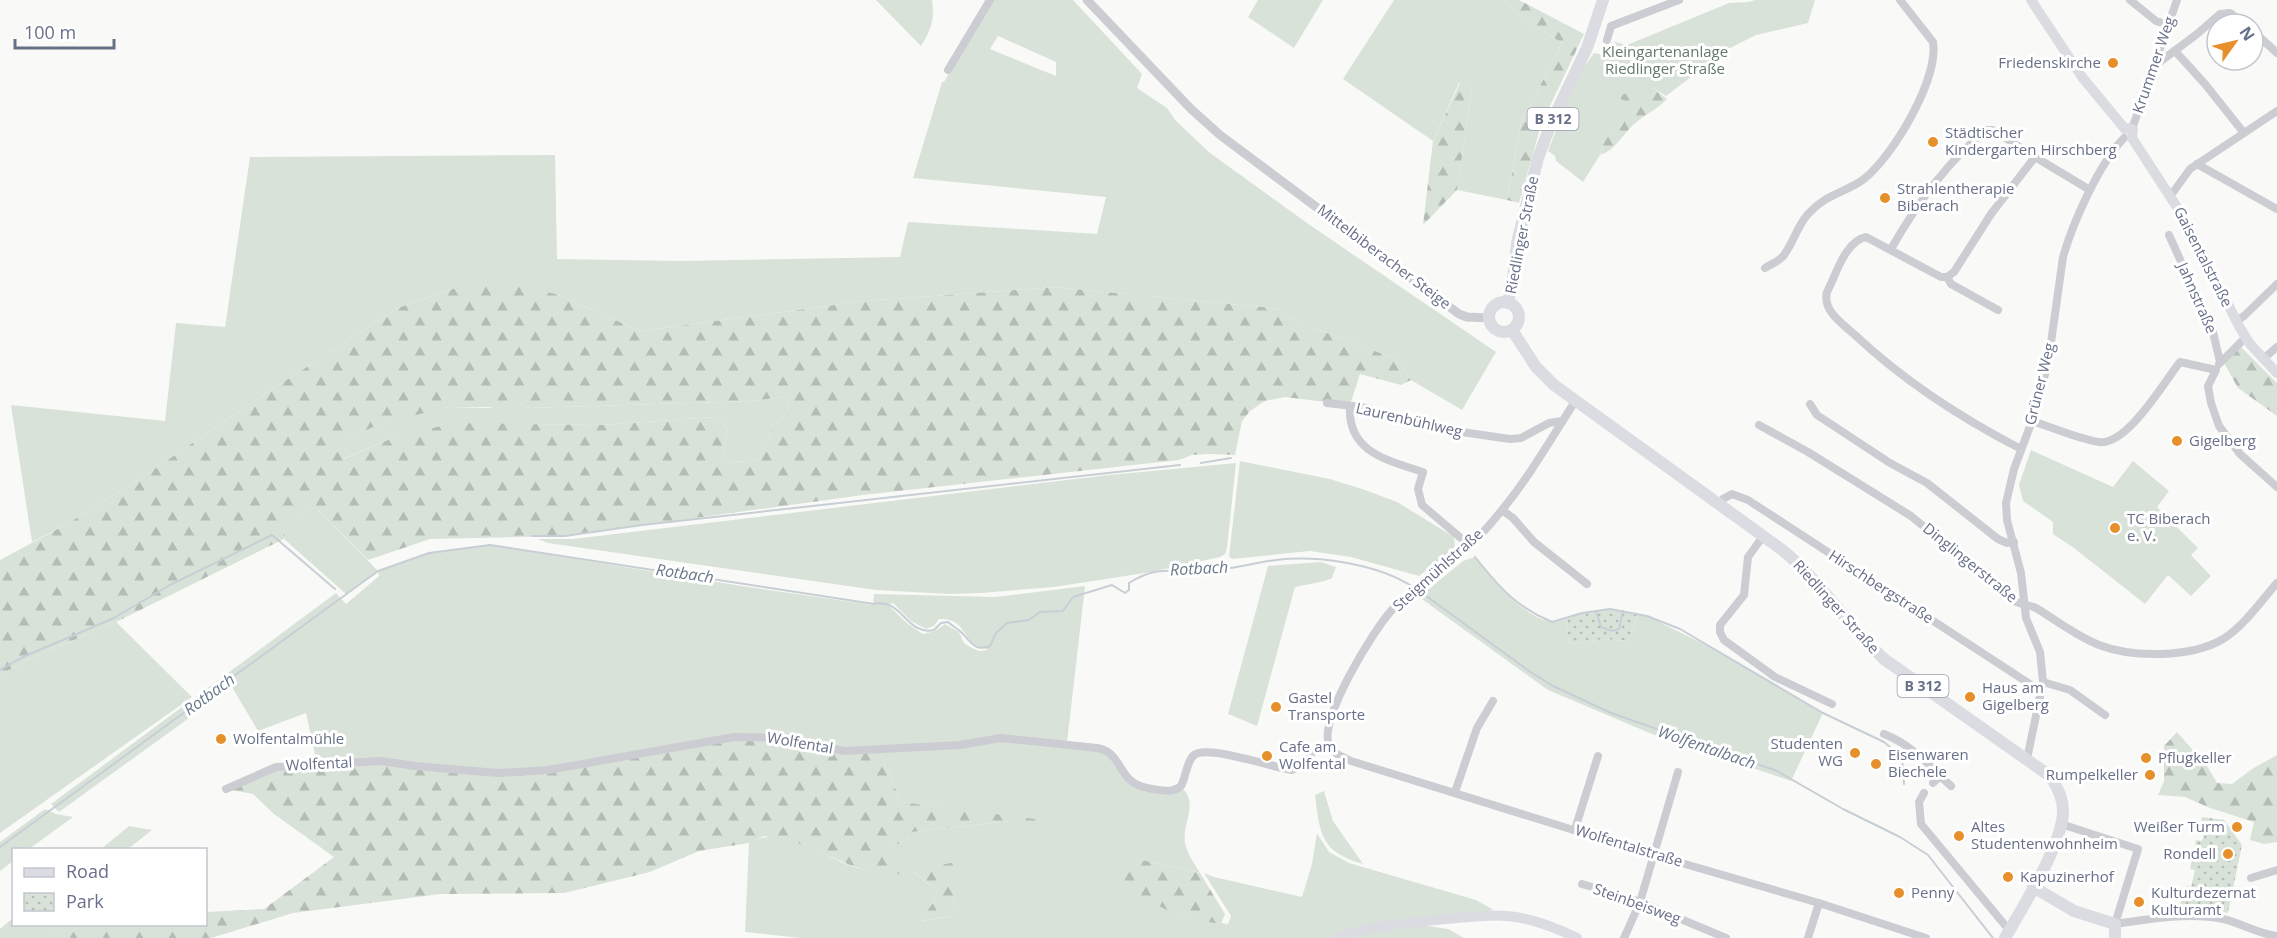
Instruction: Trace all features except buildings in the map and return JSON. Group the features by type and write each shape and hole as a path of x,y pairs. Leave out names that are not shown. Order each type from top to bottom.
{"main road":[{"name":"Riedlinger Straße","path":"1508,303 1514,279 1517,243 1538,158 1552,121 1587,48 1603,0"},
{"name":"Gaisentalstraße","path":"2031,0 2078,71 2128,133 2170,195 2206,259 2236,321 2263,359 2277,373"},
{"name":"Riedlinger Straße","path":"1503,302 1508,303 1513,305 1519,315 1519,321 1512,330 1501,332 1491,324 1490,318 1494,306 1503,302"},
{"name":"Riedlinger Straße","path":"1512,330 1536,367 1554,385 1764,535 1803,568 1864,640 1884,659 2050,776 2057,787 2063,809 2061,824 2045,866 2033,887"},
{"path":"2045,866 2047,887 2053,898"},
{"name":"B 312","path":"2007,934 2033,887"},
{"path":"2033,887 2074,911 2115,924 2115,938"},
{"path":"1337,938 1354,932 1430,921 1506,916 1532,921 1577,938"}],"street":[{"path":"948,70 990,0"},
{"name":"Mittelbiberacher Steige","path":"1087,0 1204,122 1459,314 1473,318 1490,318"},
{"path":"1607,40 1611,26 1678,0"},
{"path":"1765,268 1783,257 1808,213 1826,197 1864,179 1905,128 1920,99 1933,60 1933,42 1900,0"},
{"path":"2130,0 2156,21 2168,25"},
{"name":"Krummer Weg","path":"2128,133 2177,0"},
{"path":"2153,66 2205,26"},
{"path":"2265,42 2277,53"},
{"path":"2175,51 2244,133"},
{"path":"2170,195 2190,169 2276,113"},
{"path":"1890,249 1921,199 1937,179 1986,130 1993,130 2090,190"},
{"name":"Grüner Weg","path":"2027,759 2043,682 2040,652 2026,618 2021,573 2007,520 2006,503 2048,364 2063,257 2090,190 2128,133"},
{"path":"2021,449 1931,398 1880,358 1831,312 1825,299 1855,242 1866,237 1941,277 1947,277 1954,272 1991,214 2035,158"},
{"path":"2197,164 2277,209"},
{"name":"Jahnstraße","path":"2169,235 2214,332 2220,362"},
{"path":"1947,277 1951,284 1998,310"},
{"path":"2236,321 2277,284"},
{"path":"2246,337 2220,362 2208,386 2211,403 2219,426 2240,454 2277,487"},
{"path":"2263,359 2277,347"},
{"path":"2032,421 2100,442 2114,440 2131,426 2180,362 2216,370"},
{"name":"Steigmühlstraße","path":"1332,749 1328,738 1330,721 1343,687 1368,641 1392,610 1461,553 1502,510 1576,400"},
{"path":"1327,403 1350,406"},
{"path":"1810,404 1817,415 1890,463 1926,483 1998,538 2007,543 2014,542"},
{"name":"Laurenbühlweg","path":"1469,545 1422,505 1418,489 1423,472 1366,449 1356,439 1351,426 1350,406 1455,431 1510,439 1521,438 1549,423 1562,421"},
{"name":"Dinglingerstraße","path":"1759,425 1846,474 1911,516 2014,601 2034,607 2049,618 2097,644 2116,650 2144,654 2183,652 2225,639 2277,583"},
{"name":"Hirschbergstraße","path":"1720,503 1732,494 1748,500 2042,692"},
{"path":"1502,510 1513,518 1534,542 1587,584"},
{"path":"1764,535 1748,557 1744,595 1720,625 1719,632 1724,640 1775,677 1832,704"},
{"path":"2043,682 2070,690 2105,715"},
{"path":"1455,792 1477,728 1493,700"},
{"path":"1884,734 1902,741 1920,755 1951,786"},
{"name":"Wolfental","path":"226,789 276,767 381,761 498,773 548,770 734,737 766,736 804,741 843,751 960,745 1001,738 1105,749 1112,754 1129,779 1137,785 1173,791 1181,786 1194,754 1200,751 1224,754 1292,771 1313,752 1332,749"},
{"name":"Wolfentalstraße","path":"1332,749 1351,761 1654,855 1819,903 1926,938"},
{"path":"1575,829 1598,756"},
{"path":"1624,938 1640,902 1678,772"},
{"path":"1933,783 1940,776"},
{"path":"1924,793 1919,802 1921,824 2007,934"},
{"path":"2061,824 2138,849 2115,924 2192,916 2234,922 2275,936"},
{"path":"2251,878 2277,870"},
{"name":"Steinbeisweg","path":"1582,884 1640,902 1726,938"},
{"path":"1808,938 1819,903"}],"green space":[{"path":"876,0 932,0 931,24 921,46"},
{"path":"992,0 1073,0 1142,74 1137,88 1167,108 1175,120 1210,153 1307,223 1496,352 1462,410 1411,380 1396,359 1285,317 1281,309 1138,295 1128,289 1126,294 1054,287 865,301 640,331 556,294 458,287 398,308 251,403 140,479 67,524 32,542 11,405 165,421 176,323 225,327 250,157 555,155 557,259 682,261 900,257 908,222 1097,234 1106,197 913,178 942,82","holes":["998,36 1056,62 1056,76 990,49"]},
{"path":"1258,0 1323,0 1294,48 1248,17"},
{"path":"1394,0 1502,0 1532,24 1562,43 1521,123 1507,200 1457,190 1472,88 1459,83 1433,141 1343,79"},
{"path":"1502,0 1519,0 1584,34 1541,125 1519,203 1507,200 1521,123 1562,43 1532,24"},
{"name":"Kleingartenanlage Riedlinger Straße","path":"1755,0 1815,0 1808,23 1756,35 1728,49 1666,96 1653,88 1620,97 1637,111 1604,140 1600,155 1583,182 1556,161 1555,156 1548,151 1576,79 1594,53 1610,56 1615,42 1627,45 1729,3"},
{"path":"1460,83 1472,88 1457,190 1423,225 1433,141"},
{"path":"1637,87 1653,88 1667,99 1636,122 1610,150 1600,155 1604,140 1636,111 1619,97"},
{"path":"502,284 556,294 640,331 865,301 1054,287 1126,294 1128,288 1138,295 1281,309 1285,317 1396,359 1411,380 1401,385 1360,374 1350,405 1285,397 1265,401 1250,411 1242,421 1235,455 1192,455 1179,460 863,495 565,536 430,539 368,560 315,507 279,525 286,538 116,622 25,661 0,675 0,560 67,524 140,479 251,403 398,308 458,287","holes":["788,396 789,414 772,426 759,460 722,463 728,428 714,417 601,425 455,423 397,436 344,459 335,444 380,424 448,407 510,407 518,402 529,408 753,401"]},
{"path":"2240,346 2277,383 2277,416 2238,388 2224,363"},
{"path":"788,396 789,414 772,426 759,460 722,463 728,428 714,417 601,425 513,424 397,436 343,459 334,444 380,424 448,407 488,408 518,402 529,408 753,401"},
{"name":"TC Biberach e. V.","path":"2031,450 2113,487 2133,461 2169,491 2157,507 2198,548 2191,555 2211,576 2191,596 2168,575 2145,604 2053,534 2053,522 2023,501 2019,485"},
{"path":"1240,461 1330,479 1397,502 1454,537 1455,548 1419,576 1351,557 1310,551 1232,559 1229,556"},
{"path":"1236,463 1225,554 1151,572 1054,587 949,594 876,590 548,543 538,539 573,539 1109,475"},
{"path":"315,507 378,571 429,553 490,545 873,605 874,594 995,597 1085,586 1067,743 1025,737 498,773 317,764 306,713 258,731 232,687 59,812 51,804 336,593 346,604 379,576 378,572 346,594 284,539 286,538 278,525","holes":["893,603 911,621 926,629 934,626 939,619 949,620 960,627 977,646 985,647 987,650 979,651 972,648 964,643 959,632 945,624 935,631 923,634 908,624 888,605"]},
{"path":"1475,557 1509,596 1530,613 1552,622 1566,619 1569,644 1604,639 1628,641 1638,615 1647,616 1714,649 1823,713 1791,781 1652,734 1548,690 1419,597 1463,561"},
{"path":"1321,562 1336,567 1332,578 1295,587 1257,726 1228,714 1268,566"},
{"path":"1610,609 1638,615 1628,641 1604,639 1569,644 1566,619 1582,613"},
{"path":"116,622 192,697 0,833 0,675 25,661"},
{"path":"2177,732 2207,766 2217,783 2232,784 2277,755 2277,842 2264,844 2250,840 2254,822 2210,808 2185,797 2158,795 2164,781 2164,746"},
{"path":"766,736 880,753 901,802 1050,821 1010,821 912,832 908,839 892,847 892,852 896,859 913,871 897,874 878,874 801,844 764,836 749,843 699,851 650,872 564,893 441,894 293,913 211,938 50,938 64,926 207,926 207,912 264,909 334,857 274,814 253,794 226,789 276,767 381,761 498,773 548,770 734,737"},
{"path":"1001,740 1105,750 1138,787 1182,788 1187,794 1190,807 1185,843 1200,873 1137,859 1179,917 1228,924 1231,916 1204,873 1302,897 1312,864 1317,833 1329,852 1349,863 1476,900 1494,910 1414,924 1448,929 1464,938 800,938 745,932 749,843 761,838 787,839 851,866 874,872 897,874 899,863 892,853 892,847 908,839 912,832 1010,821 1043,821 901,802 880,753","holes":["954,862 953,916 921,921 938,891 914,872"]},
{"path":"1324,791 1333,821 1363,864 1338,854 1325,840 1321,831 1315,795"},
{"path":"45,809 73,817 30,848 12,848 12,862 0,871 0,842"},
{"path":"2202,817 2224,820 2242,845 2228,913 2195,906 2195,908 2170,909 2171,906 2180,906 2182,897 2186,898 2188,895 2186,886 2191,887 2195,870 2190,869 2196,840 2202,841 2204,836 2198,834"},
{"path":"129,826 152,830 129,848 102,848"},
{"path":"1137,859 1200,873 1225,914 1221,924 1179,917 1117,882"},
{"path":"955,862 953,916 920,921 933,903 938,891 913,871"},
{"path":"12,919 12,926 64,926 50,938 0,938 0,929"}],"waterway":[{"path":"1201,463 1231,458"},
{"path":"532,536 565,536 642,525 1180,465"},
{"path":"0,670 23,657 114,618 170,585 272,535 335,589"},
{"name":"Rotbach","path":"0,847 378,571 429,553 490,545 884,604 892,606 917,628 934,630 941,623 948,622 974,645 981,648 990,646 996,633 1007,623 1029,620 1040,612 1063,611 1073,597 1112,585 1125,593 1129,590 1129,583 1160,571 1209,571 1276,560 1329,560 1383,572 1413,587"},
{"path":"1475,557 1492,578 1518,603 1552,622 1582,613 1610,609 1647,616 1680,629 1823,713 1884,742 1902,757 1904,784"},
{"name":"Wolfentalbach","path":"1418,590 1553,686 1611,713 1777,771 1843,809 1900,837 1928,855 1993,938"},
{"path":"1596,611 1601,627 1612,631 1619,629 1623,611"}],"place":[{"name":"Friedenskirche","path":"2113,63"},
{"name":"Städtischer Kindergarten Hirschberg","path":"1933,142"},
{"name":"Strahlentherapie Biberach","path":"1885,198"},
{"name":"Gigelberg","path":"2177,441"},
{"name":"TC Biberach e. V.","path":"2115,528"},
{"name":"Haus am Gigelberg","path":"1970,697"},
{"name":"Gastel Transporte","path":"1276,707"},
{"name":"Wolfentalmühle","path":"221,739"},
{"name":"Studenten WG","path":"1855,753"},
{"name":"Cafe am Wolfental","path":"1267,756"},
{"name":"Pflugkeller","path":"2146,758"},
{"name":"Eisenwaren Biechele","path":"1876,764"},
{"name":"Rumpelkeller","path":"2150,775"},
{"name":"Weißer Turm","path":"2237,827"},
{"name":"Altes Studentenwohnheim","path":"1959,836"},
{"name":"Rondell","path":"2228,854"},
{"name":"Kapuzinerhof","path":"2008,877"},
{"name":"Penny","path":"1899,893"},
{"name":"Kulturdezernat Kulturamt","path":"2139,902"}]}
